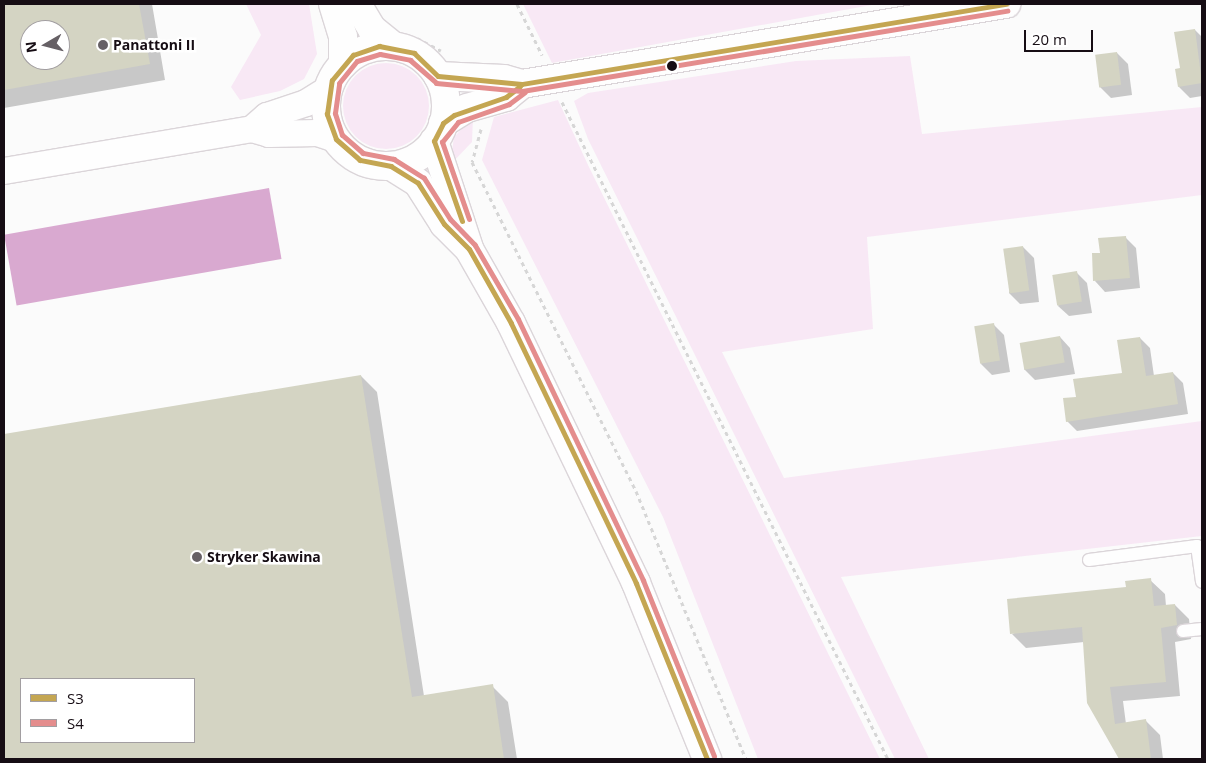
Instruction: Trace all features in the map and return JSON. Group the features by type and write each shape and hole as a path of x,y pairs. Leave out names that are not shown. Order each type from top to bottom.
{"main road":[{"path":"334,4 342,37 343,64"},
{"path":"357,4 372,29 402,40 423,59 522,84 1006,4"},
{"path":"402,40 365,49 343,64 328,89 327,114 335,149 384,171 418,183 444,224 469,249"},
{"path":"442,65 445,99 438,132 469,249 511,323 598,501 707,759"},
{"path":"384,171 415,158 438,132 467,108 506,96 522,84"}],"street":[{"path":"4,171 252,128 267,116 306,103 328,89"},
{"path":"252,128 269,134 308,132 335,149"}],"lane":[{"path":"1089,560 1199,546 1202,582"},
{"path":"1183,631 1202,629"}],"path":[{"path":"517,4 553,79 577,140 888,759"},
{"path":"402,40 442,65"},
{"path":"482,120 472,162 636,491 746,759"},
{"path":"335,149 354,172 384,171"}],"shaded area":[{"path":"246,4 309,4 317,54 304,79 280,91 240,100 231,87 261,35"},
{"path":"523,4 877,4 552,63"},
{"path":"910,56 922,134 1202,107 1202,195 867,237 873,329 722,352 784,478 1202,421 1202,536 841,577 929,759 895,759 588,139 574,101 588,93 796,61"},
{"path":"386,63 402,67 416,76 425,90 429,106 425,122 416,136 402,145 386,149 370,145 356,136 347,122 343,106 347,90 356,76 370,67"},
{"path":"558,100 588,165 880,759 758,759 663,517 482,160 494,117"},
{"path":"473,117 472,142 450,165 454,137"},
{"path":"269,188 282,259 17,306 4,235"}],"building":[{"name":"Panattoni II","path":"4,4 139,4 150,64 4,90"},
{"path":"1195,29 1202,83 1178,87 1175,69 1180,68 1174,32"},
{"path":"1117,52 1121,85 1099,87 1095,55"},
{"path":"1126,236 1130,278 1093,281 1092,253 1100,253 1098,238"},
{"path":"1023,246 1029,291 1009,293 1003,249"},
{"path":"1077,271 1082,302 1057,306 1052,275"},
{"path":"994,323 1000,361 980,364 974,326"},
{"path":"1060,336 1065,363 1024,370 1020,343"},
{"path":"1140,337 1146,376 1173,372 1178,404 1066,422 1063,398 1076,397 1073,379 1122,373 1117,340"},
{"name":"Stryker Skawina","path":"361,375 412,697 493,684 504,759 4,759 4,434"},
{"path":"1151,578 1154,606 1175,604 1177,625 1161,628 1166,682 1110,687 1115,724 1146,719 1151,759 1119,759 1087,703 1082,627 1010,634 1007,599 1126,587 1125,581"}],"transit line":[{"name":"S3","path":"707,759 636,583 511,323 469,249 444,224 418,183 391,166 360,160 336,139 327,114 332,80 353,55 379,46 414,53 438,76 522,84 1006,4"},
{"name":"S4","path":"714,756 643,580 518,319 475,245 450,219 424,178 394,159 363,153 342,135 335,113 339,83 357,61 380,54 410,60 436,83 522,91 1007,11"},
{"name":"S3","path":"462,221 434,141 443,123 454,115 506,97 520,86"},
{"name":"S4","path":"469,219 442,142 458,122 509,104 525,92"}],"place":[{"name":"Panattoni II","path":"103,45"},
{"name":"Stryker Skawina","path":"197,557"}]}
